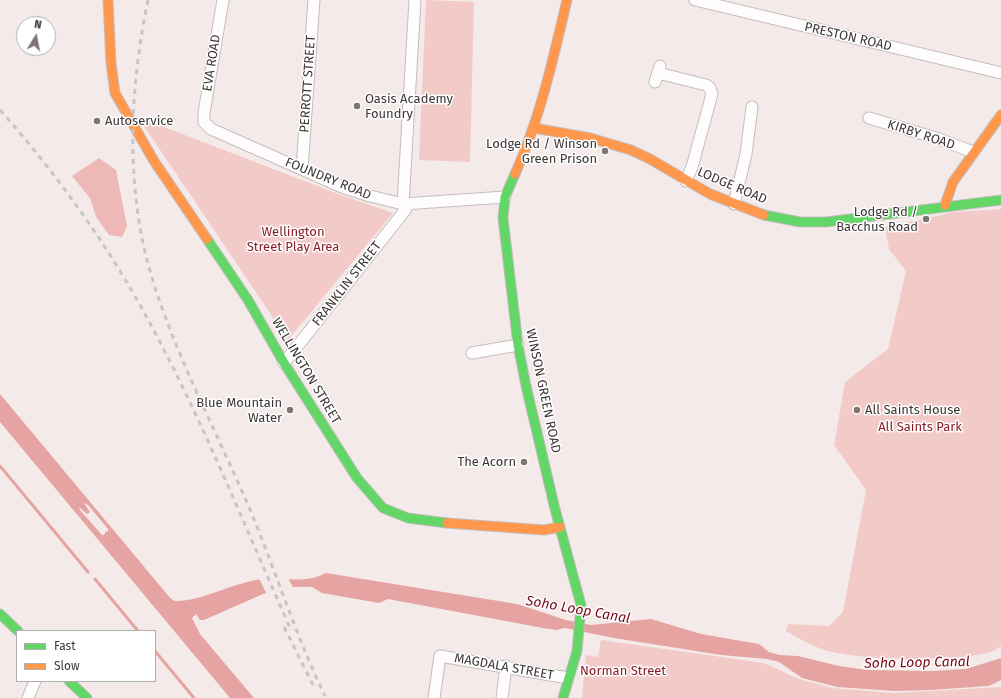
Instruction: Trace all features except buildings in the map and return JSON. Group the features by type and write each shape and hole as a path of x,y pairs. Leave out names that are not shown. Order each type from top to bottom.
{"street":[{"name":"WELLINGTON STREET","path":"108,0 111,63 115,93 154,161 248,300 284,363 357,478 384,508 408,518 440,523 544,530 560,527"},
{"name":"EVA ROAD","path":"206,126 204,113 223,0"},
{"name":"PERROTT STREET","path":"302,169 314,0"},
{"path":"405,204 415,0"},
{"name":"WINSON GREEN ROAD","path":"567,0 547,85 534,128 525,153 504,197 503,218 518,345 526,386 581,607 577,651 568,678"},
{"name":"PRESTON ROAD","path":"695,0 1001,73"},
{"path":"658,74 706,85 710,88 712,94 692,168 686,181"},
{"path":"734,204 746,154 752,107"},
{"path":"945,205 953,182 973,152 1001,115"},
{"name":"KIRBY ROAD","path":"869,118 939,139 973,152"},
{"name":"FOUNDRY ROAD","path":"206,126 342,187 370,196 405,204 504,197"},
{"name":"LODGE ROAD","path":"534,128 606,141 646,157 686,181 734,204 759,214 806,222 845,220 945,205 1001,200"},
{"name":"FRANKLIN STREET","path":"284,363 404,213 405,204"},
{"path":"472,353 518,345"},
{"path":"0,614 17,630"},
{"name":"MAGDALA STREET","path":"434,698 440,656 506,666 568,678"},
{"path":"502,698 506,666"},
{"path":"563,698 568,678"},
{"path":"28,698 36,682"},
{"path":"70,682 87,698"}],"green space":[{"path":"426,0 474,2 470,162 419,160"},
{"name":"Wellington Street Play Area","path":"138,117 341,195 393,213 288,340"},
{"name":"All Saints Park","path":"1001,209 1001,646 989,653 951,658 928,659 857,656 821,649 786,631 788,624 829,626 843,612 866,490 834,445 845,382 888,349 906,271 889,249 885,227 955,212"},
{"name":"Norman Street","path":"601,640 764,663 799,679 832,688 893,693 1001,687 1001,698 582,698 586,655 598,657"}],"shaded area":[{"path":"99,158 116,170 127,226 122,237 109,235 96,217 90,198 72,176"},
{"path":"0,394 171,599 175,601 194,599 256,580 309,579 326,573 517,604 566,620 591,625 651,619 701,634 759,644 769,652 780,655 798,656 839,666 867,670 933,671 966,669 1001,658 1001,680 989,686 930,690 895,691 837,687 802,678 779,662 767,659 721,655 614,638 565,628 556,630 543,628 388,599 379,603 322,593 312,587 292,587 263,594 204,620 200,620 196,614 192,618 200,634 254,698 230,698 0,422","holes":["84,503 88,505 108,529 108,532 106,531 104,535 102,535 80,510 79,507 87,514 90,512"]}],"pier":[{"path":"259,578 288,578 294,589 267,595"}],"waterway":[{"path":"0,466 88,572"},
{"path":"95,579 137,630"},
{"path":"156,652 194,698"}],"railway":[{"path":"148,0 138,62 133,126 135,190 145,252 165,316 191,380 248,505 304,649 325,696"},
{"path":"0,110 60,183 96,234 130,287 185,392 291,630"},
{"path":"284,627 314,687"}],"traffic: fast":[{"path":"515,174 505,197 503,218 518,345 526,386 555,509 581,605 577,651 563,698"},
{"path":"764,215 800,222 826,222 1001,200"},
{"path":"207,239 248,300 284,363 357,478 383,508 408,518 447,523"},
{"path":"0,614 17,630"},
{"path":"70,682 87,698"}],"traffic: slow":[{"path":"108,0 111,63 115,93 154,161 207,239"},
{"path":"515,174 539,110 567,0"},
{"path":"945,205 953,182 1001,115"},
{"path":"534,128 590,138 631,150 650,159 710,194 764,215"},
{"path":"447,523 544,530 560,527"}],"place":[{"name":"Oasis Academy Foundry","path":"357,106"},
{"name":"Autoservice","path":"97,121"},
{"name":"Lodge Rd / Winson Green Prison","path":"605,151"},
{"name":"Lodge Rd / Bacchus Road","path":"926,219"},
{"name":"Blue Mountain Water","path":"290,410"},
{"name":"All Saints House","path":"857,410"},
{"name":"The Acorn","path":"524,462"}],"water label":[{"name":"Soho Loop Canal","path":"578,610"},
{"name":"Soho Loop Canal","path":"917,663"}]}
